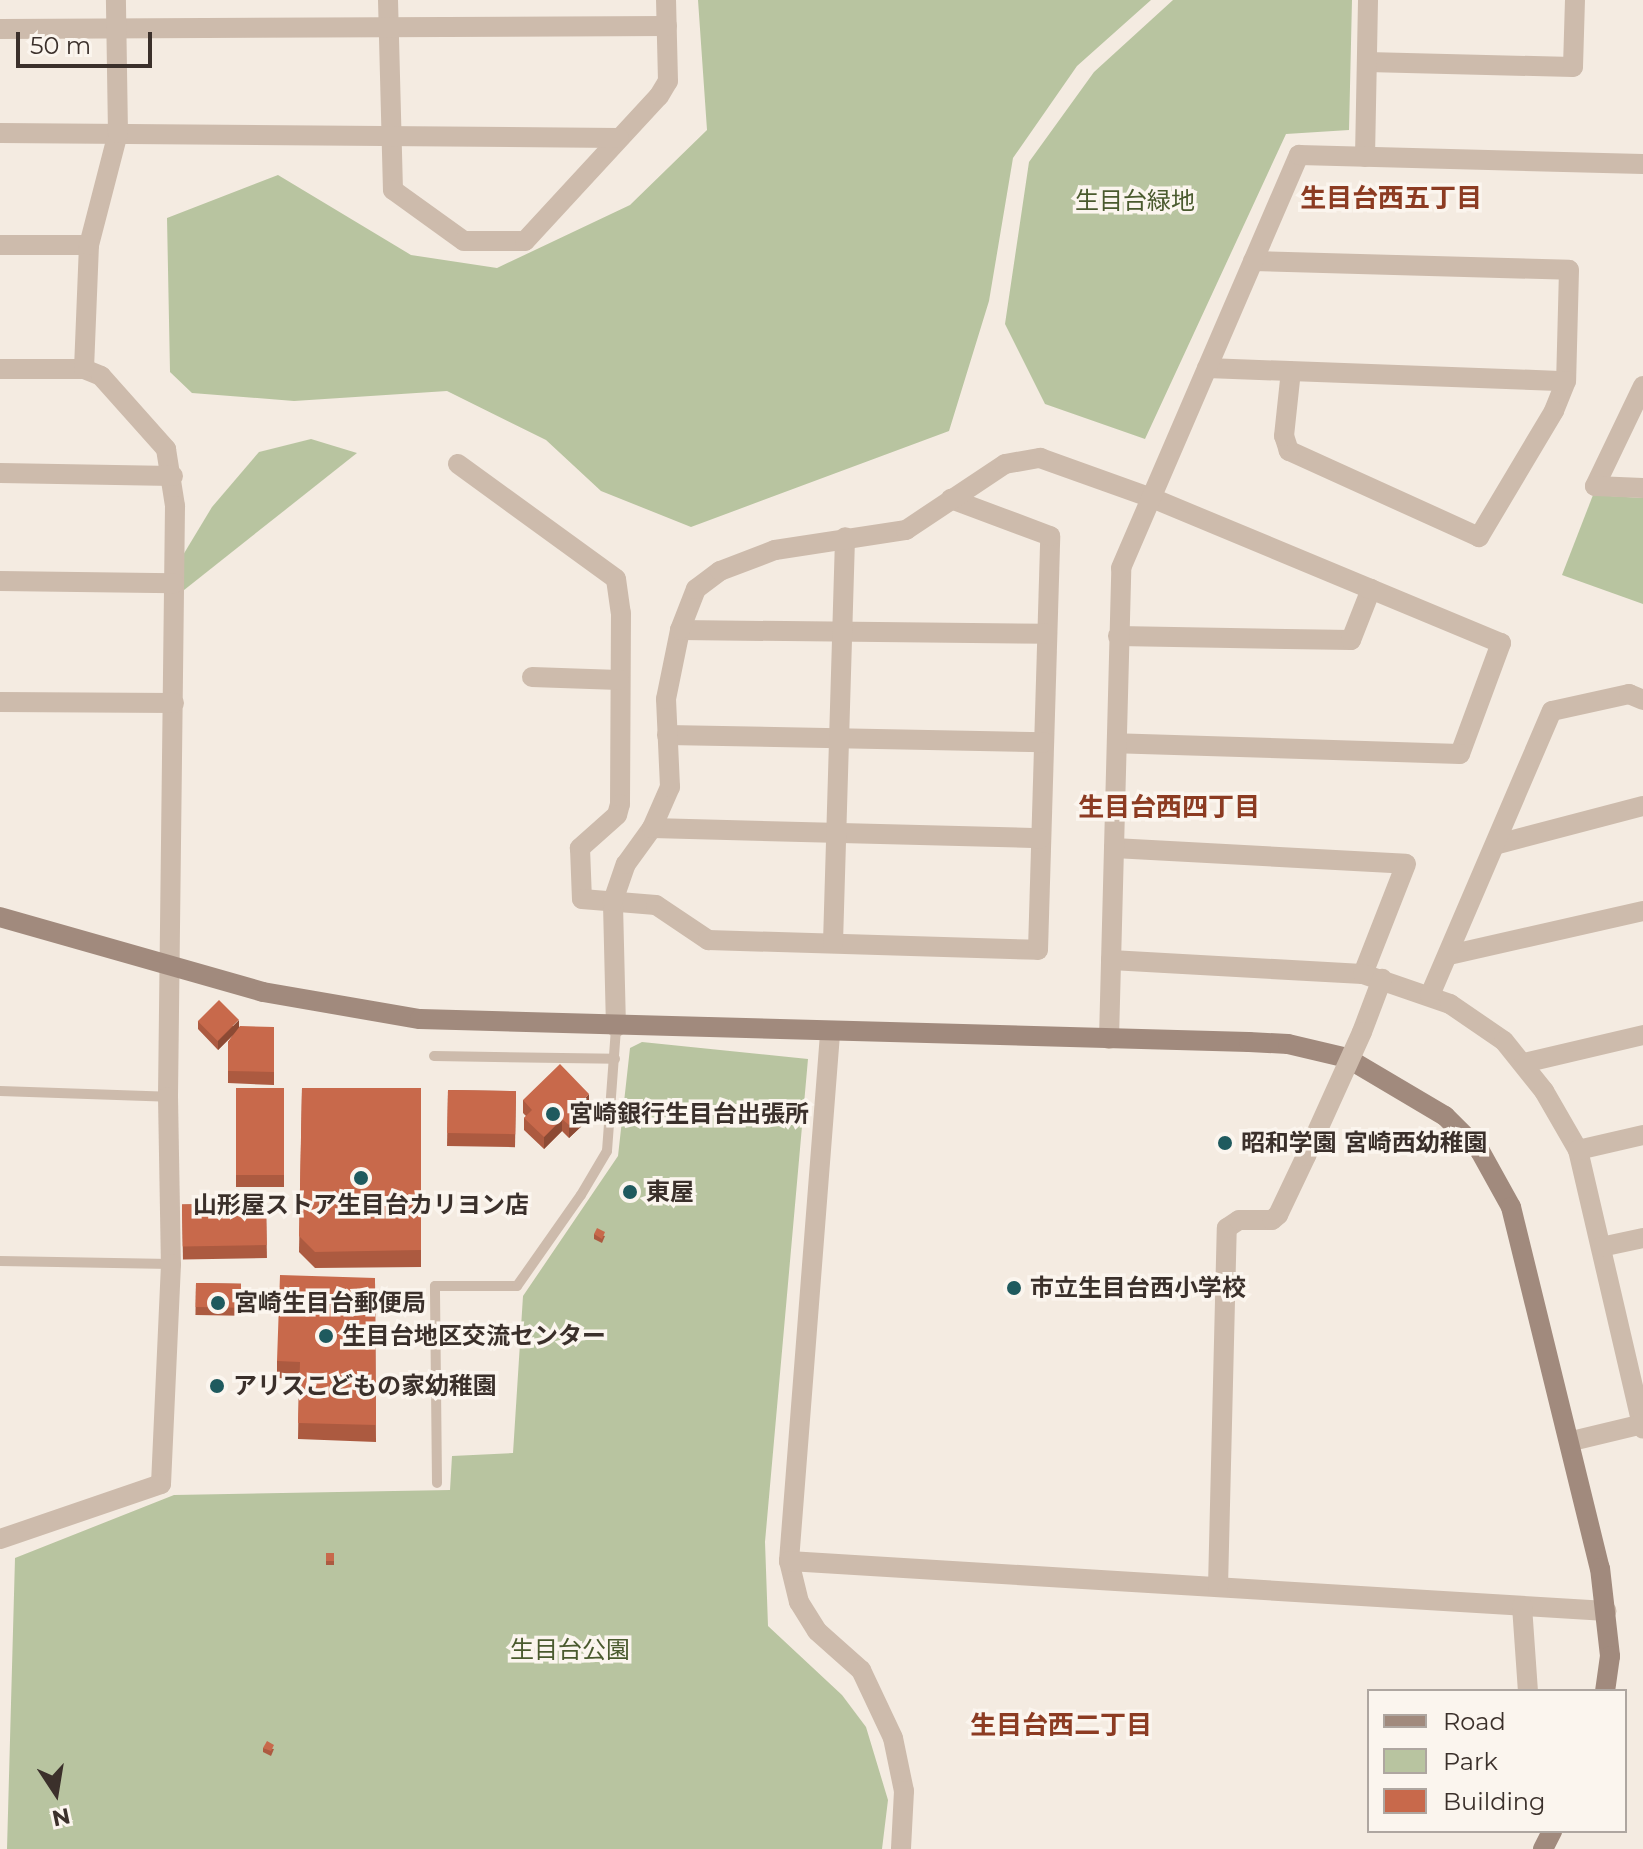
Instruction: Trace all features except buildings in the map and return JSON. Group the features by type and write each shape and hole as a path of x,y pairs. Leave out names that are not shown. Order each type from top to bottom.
{"street":[{"path":"84,369 89,245 118,133 116,0"},
{"path":"388,0 393,190 464,241 525,241 668,81 666,0"},
{"path":"1365,157 1368,0"},
{"path":"1367,62 1573,67 1575,0"},
{"path":"0,29 667,26"},
{"path":"0,133 619,138"},
{"path":"1109,1039 1121,568 1299,155 1643,164"},
{"path":"0,245 89,245"},
{"path":"1253,261 1569,270 1566,381 1554,411 1479,537 1289,451 1284,436 1291,371"},
{"path":"1207,368 1566,381"},
{"path":"0,369 84,369 101,376 166,449 173,476 174,583 168,1097 171,1264 161,1484 0,1539"},
{"path":"1643,386 1595,486 1643,488"},
{"path":"616,1027 613,901 626,864 652,828 670,787 666,699 680,630 696,589 720,571 775,550 906,530 1005,464 1040,458 1152,498 1501,643 1460,754 1117,743"},
{"path":"458,464 616,579 621,613 620,804 617,815 580,848 582,899 656,905 708,940 1038,950 1050,536 951,499"},
{"path":"0,473 173,476"},
{"path":"833,943 845,537"},
{"path":"0,581 174,583"},
{"path":"1118,636 1351,640 1371,589"},
{"path":"680,630 842,629 1047,634"},
{"path":"532,677 619,680"},
{"path":"1430,995 1498,844 1552,711 1629,694 1643,700"},
{"path":"0,702 174,703"},
{"path":"667,735 1044,742"},
{"path":"1498,844 1643,806"},
{"path":"652,828 836,836 1041,838"},
{"path":"1114,848 1406,864 1373,977 1362,1032 1278,1215 1272,1220 1239,1220 1227,1228 1218,1587"},
{"path":"1449,955 1643,911"},
{"path":"0,917 263,992 420,1019 830,1034 1109,1039 1318,1049 1347,1058 1445,1116 1480,1151 1511,1207 1572,1441 1606,1611 1610,1656 1605,1689"},
{"path":"1111,960 1373,977 1430,995 1475,1020 1524,1063 1578,1150 1601,1247 1634,1350 1643,1425 1572,1441"},
{"path":"830,1034 789,1561 799,1602 817,1631 861,1670 893,1738 904,1791 901,1849"},
{"path":"1524,1063 1643,1035"},
{"path":"1578,1150 1643,1135"},
{"path":"1601,1247 1643,1238"},
{"path":"789,1561 1606,1611"},
{"path":"1522,1606 1528,1689"}],"lane":[{"path":"437,1483 435,1286 517,1286 607,1151 616,1027"},
{"path":"434,1056 615,1059"},
{"path":"0,1091 168,1097"},
{"path":"0,1261 171,1264"}],"green space":[{"path":"698,0 1151,0 1077,66 1013,158 989,301 949,431 691,527 601,491 546,440 447,391 294,401 192,393 170,372 167,218 278,175 411,255 497,268 630,205 707,130"},
{"name":"生目台緑地","path":"1173,0 1352,0 1349,130 1286,134 1145,439 1045,404 1005,324 1029,162 1094,72"},
{"path":"311,439 357,453 174,598 174,570 212,507 259,452"},
{"path":"1593,495 1643,498 1643,604 1562,575"},
{"name":"生目台公園","path":"642,1042 808,1059 765,1542 768,1626 842,1695 866,1727 888,1800 882,1849 7,1849 15,1558 174,1495 450,1490 452,1456 513,1453 523,1296 618,1156 630,1048"}],"place":[{"name":"宮崎銀行生目台出張所","path":"553,1114"},
{"name":"昭和学園 宮崎西幼稚園","path":"1225,1143"},
{"name":"山形屋ストア生目台カリヨン店","path":"361,1178"},
{"name":"東屋","path":"630,1192"},
{"name":"市立生目台西小学校","path":"1014,1288"},
{"name":"宮崎生目台郵便局","path":"218,1303"},
{"name":"生目台地区交流センター","path":"326,1336"},
{"name":"アリスこどもの家幼稚園","path":"217,1386"}],"district":[{"name":"生目台西五丁目","path":"1391,199"},
{"name":"生目台西四丁目","path":"1169,808"},
{"name":"生目台西二丁目","path":"1061,1726"}]}
